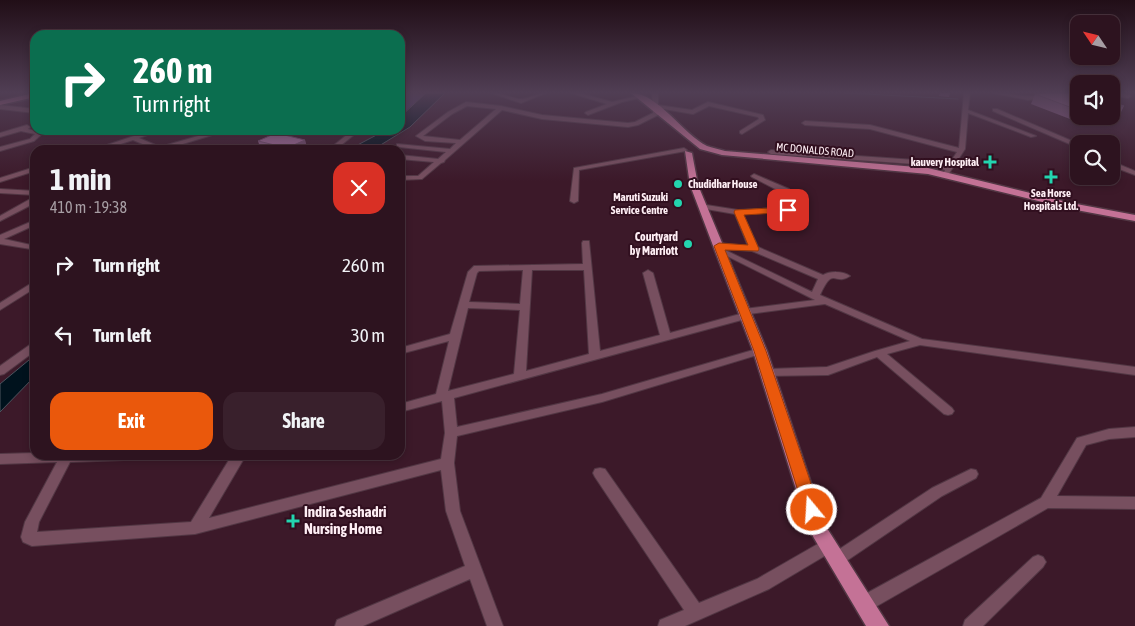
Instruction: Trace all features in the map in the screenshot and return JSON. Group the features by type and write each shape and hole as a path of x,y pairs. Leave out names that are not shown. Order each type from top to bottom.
{"main road":[{"path":"670,122 685,136 693,153 694,185 768,373 818,528 878,626"},
{"path":"685,136 693,153"},
{"name":"MC DONALDS ROAD","path":"693,153 725,153 947,172 1071,206 1135,218"}],"street":[{"path":"438,122 419,136 425,139 462,142"},
{"path":"405,178 420,178 485,122"},
{"path":"598,122 628,125 638,122"},
{"path":"742,132 758,122"},
{"path":"772,152 930,164 947,172 961,151 965,122"},
{"path":"997,122 1033,136"},
{"path":"1023,122 1070,142"},
{"path":"805,123 870,127 961,151"},
{"path":"1,135 30,126"},
{"path":"21,129 30,131"},
{"path":"0,149 32,140 38,135"},
{"path":"111,145 142,135"},
{"path":"176,145 209,135"},
{"path":"338,145 350,135"},
{"path":"133,138 148,145"},
{"path":"405,146 452,151"},
{"path":"574,201 576,169 693,153"},
{"path":"405,157 442,161"},
{"path":"1120,167 1135,173"},
{"path":"0,180 30,171"},
{"path":"703,206 738,212 804,209 786,191 754,176"},
{"path":"0,190 30,193"},
{"path":"0,218 30,203"},
{"path":"738,212 754,249"},
{"path":"0,239 30,224"},
{"path":"0,239 28,247"},
{"path":"586,243 595,355"},
{"path":"720,248 754,249 823,278"},
{"path":"720,248 815,296 920,342 987,349 1043,359 1135,371"},
{"path":"496,626 454,512 447,463 451,433 444,396 455,336 473,272 477,268 588,267"},
{"path":"520,376 528,269"},
{"path":"648,273 666,336"},
{"path":"815,296 823,278 829,275 845,276"},
{"path":"0,307 30,287"},
{"path":"405,407 744,314 826,301"},
{"path":"465,305 525,307"},
{"path":"405,350 455,336"},
{"path":"768,373 828,371 879,353 920,342"},
{"path":"0,371 30,350"},
{"path":"451,433 602,398 760,351"},
{"path":"879,353 948,411"},
{"path":"1046,502 1082,441 1109,434 1135,432"},
{"path":"0,459 30,458"},
{"path":"65,460 32,522 28,537 32,539 195,528 447,463"},
{"path":"195,528 236,460"},
{"path":"600,473 696,613"},
{"path":"666,626 833,552 971,474"},
{"path":"864,604 1046,502 1135,503"},
{"path":"971,626 1038,562"},
{"path":"343,626 474,570"}],"water":[{"path":"405,122 415,122 405,130"},
{"path":"376,135 397,135 381,145 358,145"},
{"path":"30,359 30,381 0,412 0,384"}],"building":[{"path":"272,135 284,135 305,140 294,145 275,145 258,141"}],"place":[{"name":"kauvery Hospital","path":"990,162"},
{"name":"Sea Horse Hospitals Ltd.","path":"1051,177"},
{"name":"Chudidhar House","path":"678,184"},
{"name":"Maruti Suzuki Service Centre","path":"678,203"},
{"name":"Courtyard by Marriott","path":"688,244"},
{"name":"Indira Seshadri Nursing Home","path":"293,521"}],"route":[{"path":"788,210 738,212 754,249 719,246 760,351 812,510"}]}
